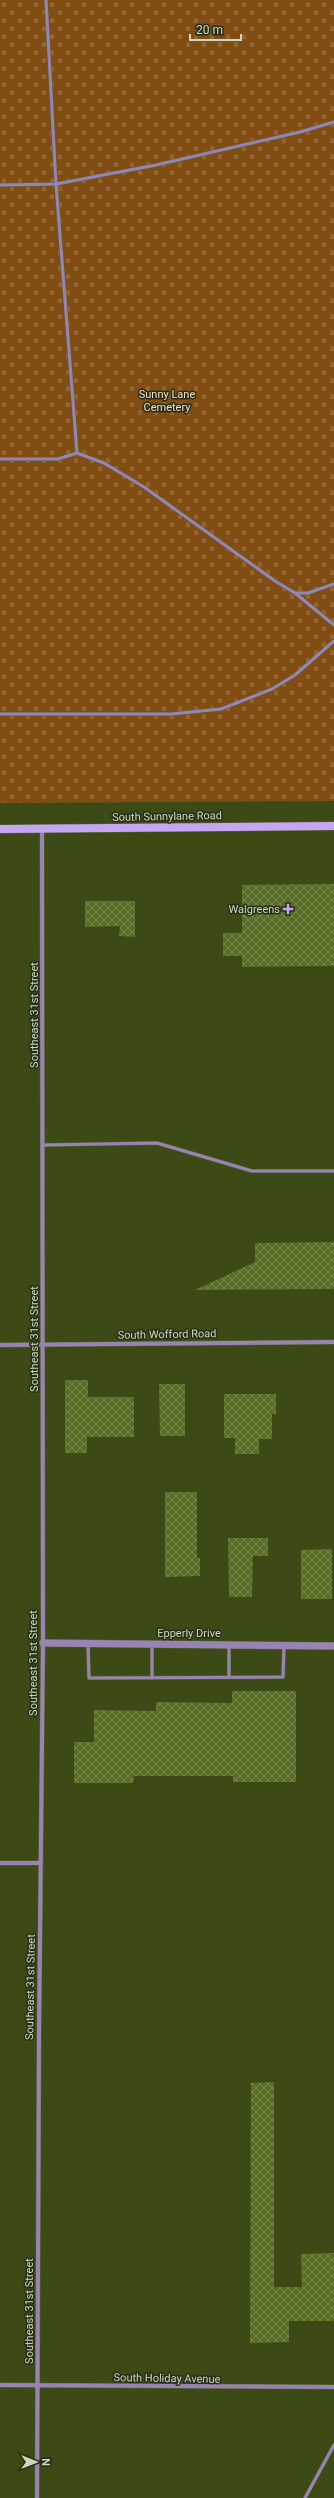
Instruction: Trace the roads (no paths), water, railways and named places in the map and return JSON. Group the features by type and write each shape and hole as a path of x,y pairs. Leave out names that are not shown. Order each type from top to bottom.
{"main road":[{"name":"South Sunnylane Road","path":"0,829 334,826"}],"street":[{"name":"Southeast 31st Street","path":"37,2498 40,1863 43,1643 44,1145 42,829"},
{"name":"South Wofford Road","path":"0,1345 334,1342"},
{"name":"Epperly Drive","path":"43,1643 334,1646"},
{"path":"0,1863 40,1863"},
{"name":"South Holiday Avenue","path":"0,2385 334,2387"}],"lane":[{"path":"46,0 56,184 77,453"},
{"path":"0,185 56,184 255,142 334,122"},
{"path":"0,459 58,459 77,453 104,463 144,486 295,592 334,625"},
{"path":"295,592 308,594 334,584"},
{"path":"0,714 171,714 221,709 272,689 295,675 334,641"},
{"path":"44,1145 157,1143 252,1171 334,1171"},
{"path":"88,1643 89,1678 283,1677 284,1645"},
{"path":"152,1644 152,1678"},
{"path":"229,1644 229,1677"},
{"path":"305,2498 334,2445"}],"place":[{"name":"Walgreens","path":"288,909"}],"park label":[{"name":"Sunny Lane Cemetery","path":"167,400"}]}
